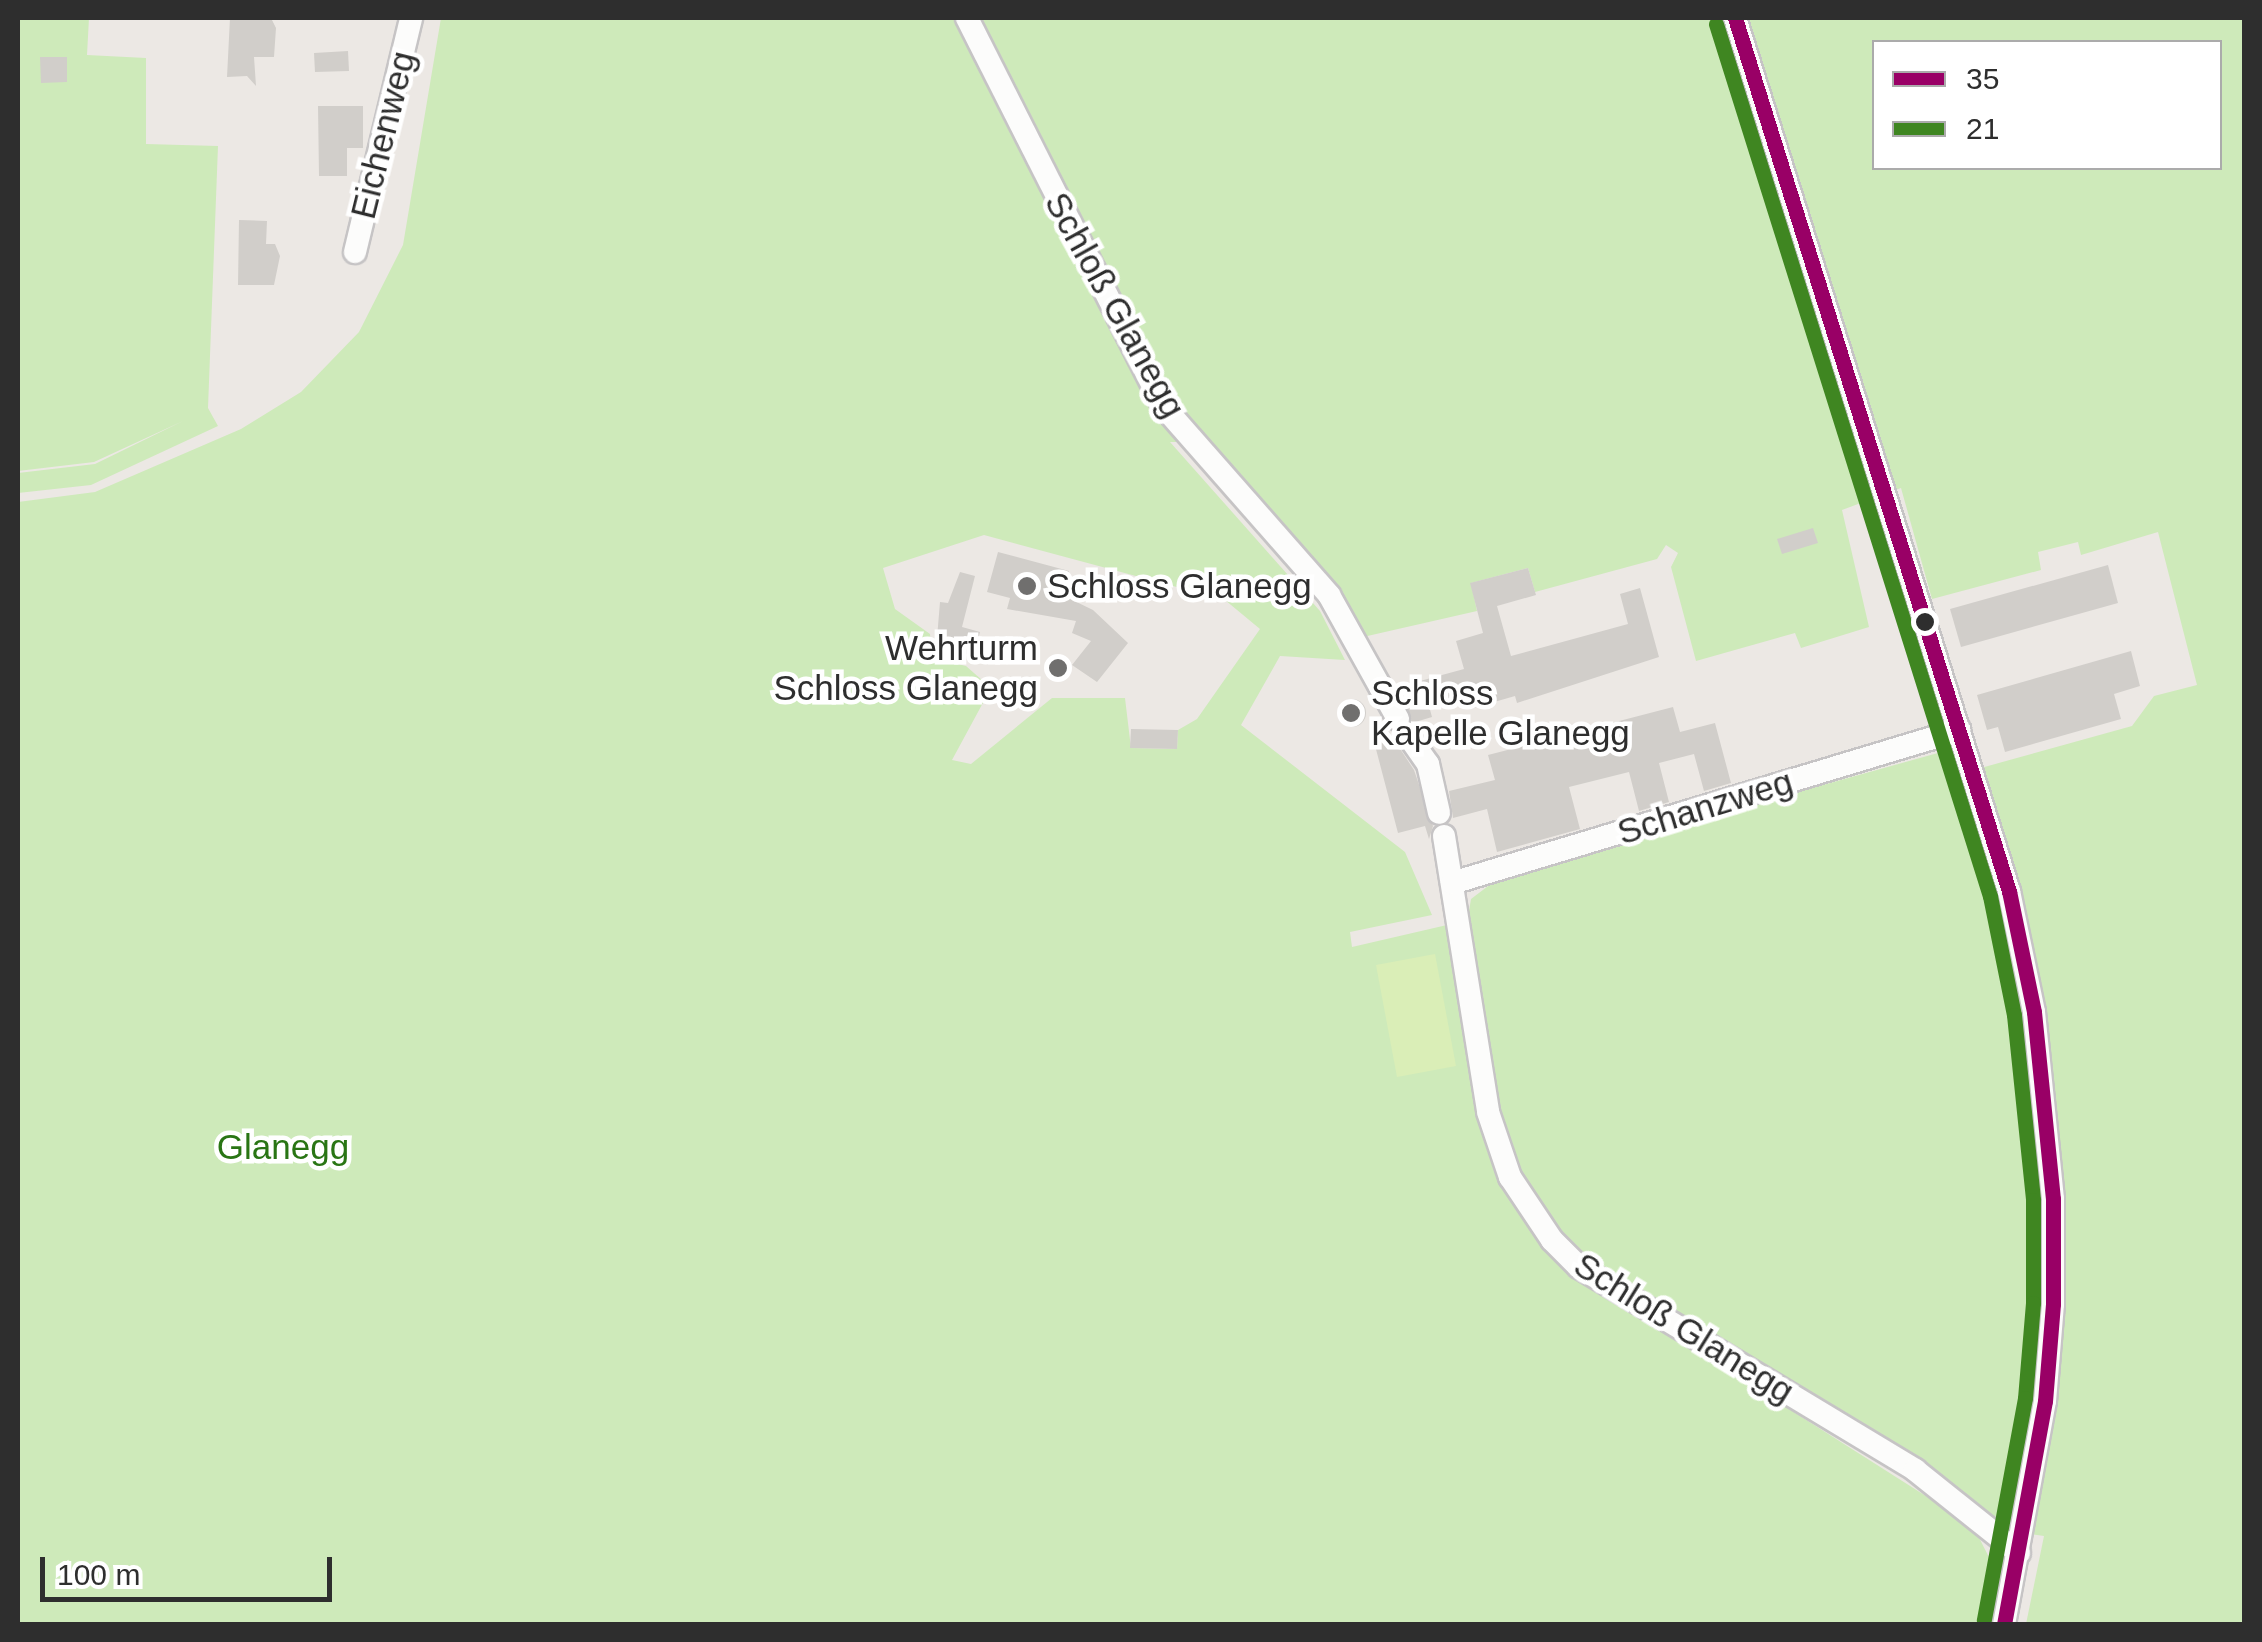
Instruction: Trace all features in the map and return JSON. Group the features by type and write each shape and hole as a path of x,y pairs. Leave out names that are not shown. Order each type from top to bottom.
{"street":[{"name":"Eichenweg","path":"354,252 411,18"},
{"name":"Schloß Glanegg","path":"967,18 1164,406 1328,596 1403,728 1428,764 1452,884 1488,1112 1510,1177 1552,1240 1578,1267 1915,1470 2019,1553"},
{"path":"1735,18 2009,892 2047,1102 2053,1304 2045,1402 2004,1624"},
{"name":"Schanzweg","path":"1452,884 1959,730"}],"green space":[{"path":"18,18 89,18 87,55 146,58 146,144 218,146 208,408 218,426 91,485 18,493 18,473 95,464 183,421 94,462 18,471"},
{"name":"Glanegg","path":"441,18 2244,18 2244,1624 2026,1624 2044,1536 2002,1530 1587,1264 1550,1225 1514,1162 1491,1089 1463,947 1471,899 1504,874 1945,751 1952,776 2132,726 2154,696 2197,685 2158,532 2081,555 2078,542 2038,552 2041,570 1932,599 1901,488 1842,510 1869,627 1801,648 1795,633 1696,661 1671,567 1678,553 1666,545 1657,559 1535,592 1528,568 1471,583 1477,611 1363,637 1208,442 1170,442 1320,611 1345,660 1280,656 1241,725 1405,852 1432,915 1350,932 1352,947 1447,925 1477,1101 1575,1273 1973,1526 1993,1565 1983,1624 18,1624 18,502 95,492 241,429 301,392 359,332 403,245","holes":["984,535 1225,600 1260,629 1197,719 1178,730 1177,749 1131,748 1125,698 1052,698 971,764 952,760 991,688 966,666 932,658 930,634 895,609 883,568"]},
{"path":"1435,954 1456,1066 1397,1077 1376,965"}],"building":[{"path":"230,18 271,18 276,28 274,57 254,57 256,86 247,76 227,77"},
{"path":"348,51 349,71 315,72 314,53"},
{"path":"40,57 67,57 67,82 41,83"},
{"path":"318,106 363,106 363,148 347,148 347,176 319,176"},
{"path":"239,220 267,221 266,244 275,244 280,256 274,285 238,285"},
{"path":"1813,528 1818,543 1782,554 1777,539"},
{"path":"998,552 1069,571 1062,595 1093,610 1128,643 1097,682 1072,665 1091,641 1072,633 1076,621 1007,609 1010,598 987,592"},
{"path":"2108,565 2118,603 1961,647 1950,609"},
{"path":"1528,568 1536,595 1497,606 1511,656 1628,624 1620,594 1640,588 1659,657 1517,703 1515,696 1470,709 1466,696 1429,706 1432,717 1412,723 1398,687 1464,669 1456,641 1483,633 1470,583"},
{"path":"960,572 975,576 962,627 980,632 974,655 936,650 940,602 948,603"},
{"path":"2131,651 2140,686 2114,694 2121,719 2005,752 1998,727 1987,730 1977,695"},
{"name":"Schloss Kapelle Glanegg","path":"1352,699 1362,703 1366,713 1362,723 1352,727 1342,723 1338,713 1342,703"},
{"path":"1673,707 1680,732 1715,723 1731,783 1704,791 1694,754 1659,763 1669,802 1639,811 1629,772 1569,787 1580,829 1497,852 1487,809 1453,818 1449,791 1495,780 1488,755"},
{"path":"1385,726 1414,770 1433,826 1429,839 1425,826 1398,833 1372,734"},
{"path":"1131,729 1178,730 1177,749 1130,748"}],"transit line":[{"name":"35","path":"1735,18 2009,891 2034,1012 2053,1199 2053,1304 2045,1401 2004,1624"},
{"name":"21","path":"1716,24 1990,896 2014,1015 2033,1200 2033,1303 2025,1398 1984,1620"}],"place":[{"name":"Schloss Glanegg","path":"1027,586"},
{"name":"Wehrturm Schloss Glanegg","path":"1058,668"},
{"name":"Schloss Kapelle Glanegg","path":"1351,713"}]}
